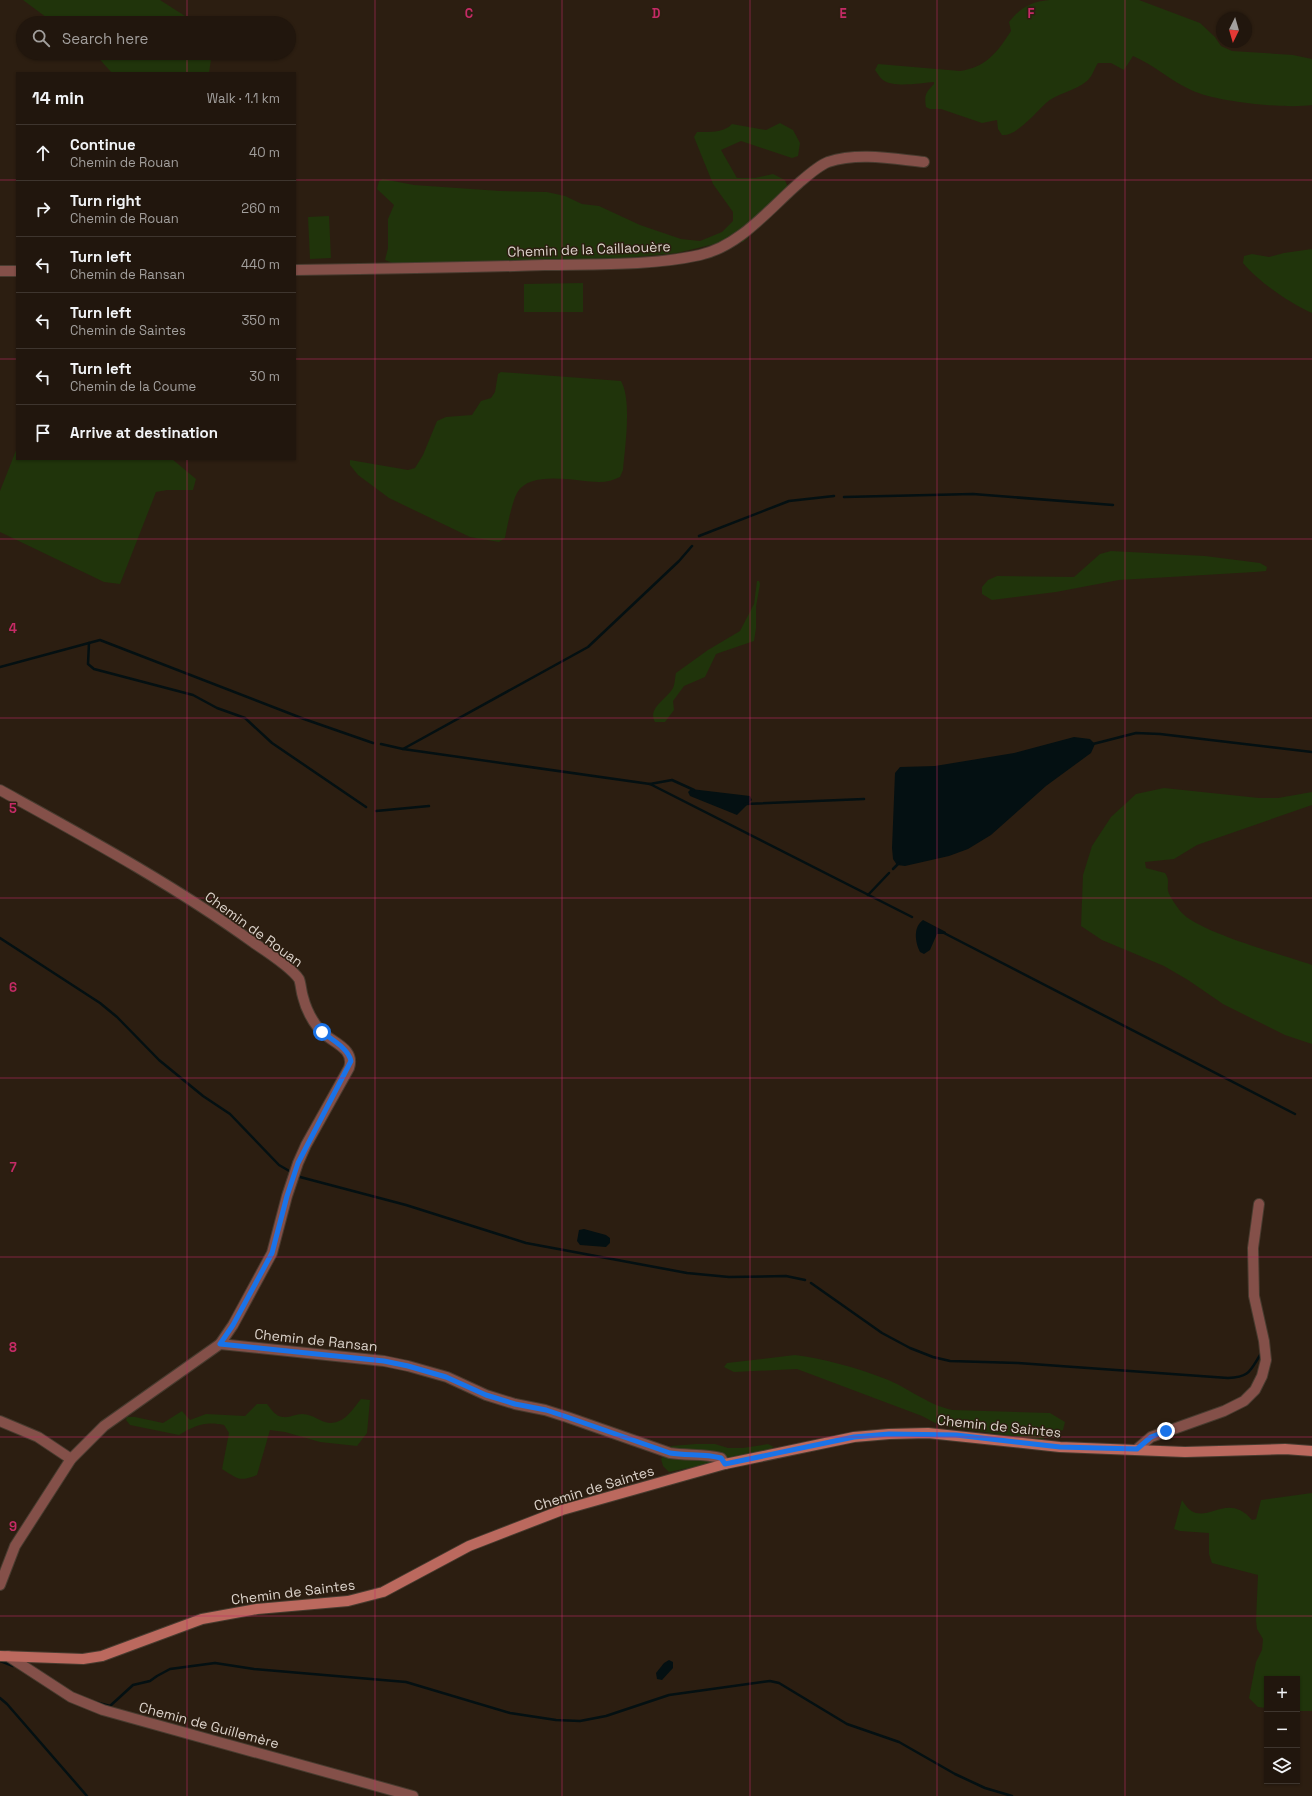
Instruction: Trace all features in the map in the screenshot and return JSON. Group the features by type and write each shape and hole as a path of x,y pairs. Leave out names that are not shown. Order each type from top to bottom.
{"street":[{"name":"Chemin de la Caillaouère","path":"296,270 624,263 679,259 703,254 725,246 743,234 810,174 827,162 864,157 924,162"},
{"path":"0,271 16,271"},
{"name":"Chemin de Rouan","path":"0,790 162,881 232,927 284,965 299,979 307,1011 314,1022 322,1032 350,1054 351,1061 349,1068 306,1145 298,1163 287,1196 272,1253 233,1325 220,1344"},
{"path":"1137,1449 1151,1437 1224,1411 1244,1401 1255,1390 1262,1376 1266,1360 1264,1341 1254,1296 1253,1248 1259,1204"},
{"path":"0,1585 15,1546 71,1459 104,1426 220,1344"},
{"name":"Chemin de Ransan","path":"220,1344 384,1361 408,1366 446,1377 501,1400 567,1417 670,1453 684,1455 711,1455 721,1458 725,1464"},
{"path":"0,1421 38,1437 71,1459"},
{"name":"Chemin de Saintes","path":"4,1656 83,1659 102,1656 202,1619 256,1609 348,1601 367,1597 382,1592 469,1546 562,1510 725,1464 854,1437 889,1434 942,1434 1060,1447 1185,1452 1285,1449 1312,1451"},
{"name":"Chemin de Guillemère","path":"4,1656 71,1697 103,1710 413,1796"}],"green space":[{"path":"23,0 160,0 185,16 45,16"},
{"path":"1049,0 1139,0 1200,23 1216,38 1216,48 1225,48 1232,51 1293,55 1312,59 1312,105 1285,106 1251,104 1202,94 1176,82 1133,56 1124,70 1111,63 1098,63 1087,81 1050,100 1026,123 1008,135 1002,135 998,129 997,120 982,123 941,109 930,109 926,107 926,94 934,82 894,84 883,80 875,70 878,64 960,71 977,66 990,58 1001,46 1011,31 1009,22 1022,9 1037,2"},
{"path":"100,60 211,60 209,72 111,72"},
{"path":"780,123 793,130 800,143 798,156 792,158 741,141 721,150 737,178 755,178 773,174 785,180 792,197 743,242 723,242 677,253 625,258 395,264 385,260 388,248 388,219 394,205 377,189 379,181 383,179 414,185 500,191 547,192 565,196 582,204 599,206 640,225 681,239 700,241 722,232 733,221 733,212 713,184 694,137 697,132 721,130 732,124 766,130"},
{"path":"329,216 331,258 310,259 308,217"},
{"path":"1312,249 1312,313 1294,304 1275,291 1257,277 1243,263 1244,256 1252,254 1269,257"},
{"path":"583,283 583,312 524,312 524,284"},
{"path":"501,372 621,381 626,400 627,424 623,470 620,477 605,482 555,478 532,481 523,486 517,493 505,538 499,542 470,537 389,498 358,475 350,465 350,460 408,470 415,468 423,455 437,421 446,417 472,415 481,401 491,398 495,392 498,374"},
{"path":"16,451 16,460 173,460 196,479 193,490 167,490 156,492 120,584 104,582 0,532 0,491"},
{"path":"1111,551 1205,556 1260,563 1267,567 1266,571 1255,572 1119,580 1056,592 992,600 982,594 982,587 988,580 997,576 1074,577 1100,554"},
{"path":"757,581 759,581 760,584 756,607 756,628 754,641 716,654 705,677 684,686 673,701 674,710 665,722 655,722 653,717 654,712 673,688 676,673 708,650 740,631 754,604"},
{"path":"1164,788 1259,798 1278,798 1312,792 1312,805 1197,845 1174,859 1145,862 1146,868 1165,873 1170,896 1181,912 1190,920 1222,935 1312,965 1312,1044 1285,1035 1223,1004 1188,980 1164,966 1102,940 1081,926 1083,875 1092,846 1111,817 1136,794"},
{"path":"795,1355 828,1361 873,1374 901,1386 944,1408 953,1410 1050,1413 1065,1422 1063,1430 1040,1440 939,1425 922,1416 797,1369 734,1372 724,1367 727,1363"},
{"path":"361,1399 370,1400 367,1433 357,1446 320,1442 285,1432 270,1430 257,1475 242,1479 235,1477 222,1469 229,1433 224,1425 212,1423 201,1425 179,1435 130,1425 126,1420 127,1417 135,1417 163,1423 182,1411 190,1420 206,1414 245,1416 257,1404 267,1404 280,1416 285,1417 300,1414 312,1416 324,1422 333,1423 339,1421 351,1412"},
{"path":"715,1444 728,1448 743,1448 768,1444 774,1447 764,1452 669,1472 663,1466 661,1459 671,1446"},
{"path":"1312,1493 1312,1711 1300,1711 1300,1676 1264,1676 1264,1708 1258,1707 1249,1698 1256,1662 1262,1650 1263,1639 1257,1629 1256,1620 1258,1575 1212,1563 1209,1554 1209,1533 1180,1531 1174,1529 1182,1500 1190,1510 1197,1513 1206,1513 1223,1508 1232,1508 1242,1511 1252,1520 1256,1519 1261,1500"}],"shaded area":[{"path":"1074,737 1090,739 1095,744 1091,753 1046,786 991,835 968,849 949,856 905,866 897,865 893,859 892,848 895,773 900,767 935,766 1014,753"},
{"path":"691,789 750,796 752,800 737,815 690,796 688,792"},
{"path":"923,920 946,932 946,934 937,934 930,950 924,954 920,952 916,939 916,931"},
{"path":"584,1229 606,1235 610,1238 610,1243 606,1247 580,1245 577,1241 579,1230"},
{"path":"669,1660 673,1662 673,1668 662,1680 657,1679 656,1673 664,1663"}],"waterway":[{"path":"844,497 973,494 1113,505"},
{"path":"699,536 789,501 834,496"},
{"path":"381,744 403,749 588,647 679,561 692,546"},
{"path":"0,667 100,640 304,719 373,743"},
{"path":"89,643 88,664 94,669 193,695 217,708 245,718 272,743 366,807"},
{"path":"1093,744 1136,733 1160,734 1312,752"},
{"path":"403,749 650,784 912,917"},
{"path":"650,784 672,780 694,790"},
{"path":"745,804 864,799"},
{"path":"376,811 429,806"},
{"path":"893,869 899,863"},
{"path":"868,895 889,873"},
{"path":"944,933 1295,1114"},
{"path":"0,938 100,1003 117,1017 159,1060 203,1096 230,1114 279,1165 291,1172"},
{"path":"300,1177 406,1205 526,1243 687,1273 729,1277 786,1276 805,1280"},
{"path":"811,1283 882,1333 910,1348 933,1357 950,1361 1018,1363 1228,1378 1246,1374 1252,1368 1262,1352"},
{"path":"0,1661 13,1666"},
{"path":"95,1702 110,1706 133,1685 150,1681 170,1669 215,1663 254,1669 406,1682 510,1713 556,1720 580,1721 606,1716 669,1695 770,1681 779,1683 847,1724 899,1742 955,1774 985,1788 1012,1796"},
{"path":"0,1698 7,1704 87,1796"}],"route":[{"path":"322,1032 350,1054 351,1061 349,1068 306,1145 298,1163 287,1196 272,1253 233,1325 220,1344 384,1361 408,1366 446,1377 486,1395 515,1404 546,1410 670,1453 684,1455 711,1455 721,1458 725,1464 854,1437 889,1434 928,1433 1060,1447 1137,1449 1151,1437 1166,1431"}]}
